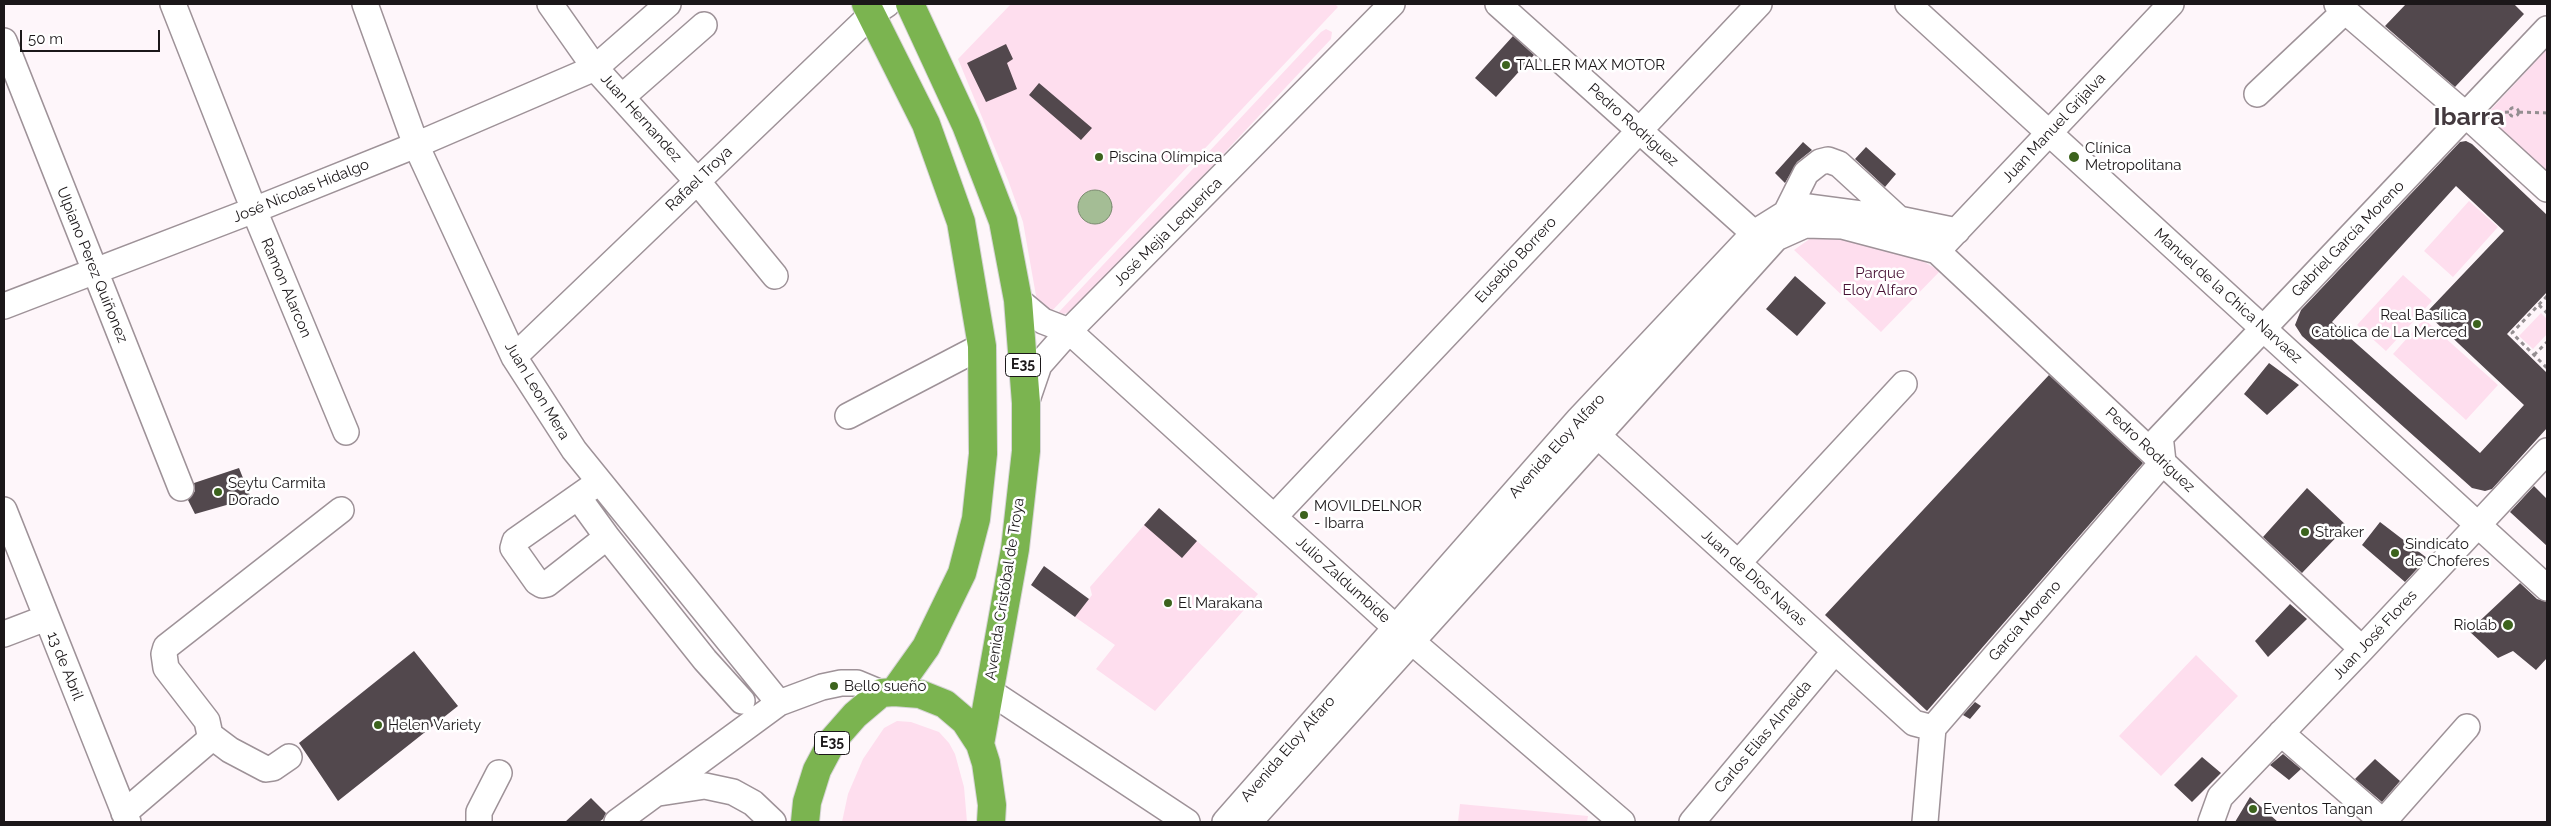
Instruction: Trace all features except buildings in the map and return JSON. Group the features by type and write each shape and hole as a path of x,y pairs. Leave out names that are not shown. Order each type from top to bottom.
{"highway":[{"name":"Avenida Cristóbal de Troya","path":"910,4 966,125 1003,221 1018,300 1026,403 1026,451 1015,549 980,744"},
{"name":"E35","path":"805,822 808,802 817,770 833,740 855,714 888,692 926,646 944,610 962,572 976,519 983,454 982,346 961,222 926,124 875,7"},
{"name":"E35","path":"888,692 920,694 945,704 965,721 980,744 990,784 991,822"}],"street":[{"name":"Ramon Alarcon","path":"173,4 254,210 346,432"},
{"name":"Juan Leon Mera","path":"365,4 416,145 514,357 574,450 779,703"},
{"name":"Juan Hernandez","path":"550,4 595,68 697,181 775,276"},
{"name":"José Nicolas Hidalgo","path":"4,306 254,210 416,145 595,68 668,4"},
{"name":"José Mejia Lequerica","path":"1026,403 1039,365 1069,331 1392,4"},
{"name":"Pedro Rodriguez","path":"1498,4 1761,240"},
{"name":"Eusebio Borrero","path":"1274,517 1759,4"},
{"name":"Manuel de la Chica Narvaez","path":"1908,4 2547,588"},
{"name":"Juan Manuel Grijalva","path":"1936,251 2171,4"},
{"name":"Rafael Troya","path":"514,357 875,7"},
{"path":"2257,94 2341,7 2466,114 2547,189"},
{"path":"622,97 704,25"},
{"name":"Gabriel García Moreno","path":"2157,449 2263,328 2547,29"},
{"name":"Ulpiano Perez Quiñonez","path":"4,41 181,488"},
{"path":"1786,213 1806,173 1820,162 1828,160 1839,164 1899,219"},
{"name":"Avenida Eloy Alfaro","path":"1225,822 1403,634 1588,427 1786,213 1808,206 1899,219 1957,231"},
{"name":"Avenida Eloy Alfaro","path":"1761,240 1776,238 1805,225 1842,226 1936,251"},
{"name":"Pedro Rodriguez","path":"1936,251 2157,449 2362,649"},
{"path":"1018,300 1043,321 1069,331"},
{"name":"Julio Zaldumbide","path":"1069,331 1403,634 1622,822"},
{"path":"848,416 982,346"},
{"path":"1738,563 1904,384"},
{"name":"Juan de Dios Navas","path":"1588,427 1914,723 1933,728"},
{"name":"García Moreno","path":"1933,728 2157,449"},
{"name":"Juan José Flores","path":"2211,822 2220,797 2362,649 2547,451"},
{"path":"599,482 516,541 512,548 537,582 542,585 607,537"},
{"path":"578,497 607,537 705,660 742,701"},
{"name":"13 de Abril","path":"4,510 126,818"},
{"path":"126,818 207,742 210,735 207,720 166,668 164,654 166,647 341,510"},
{"path":"4,634 46,618"},
{"name":"Avenida Eloy Alfaro","path":"1249,822 1403,634"},
{"path":"705,660 729,641"},
{"name":"Carlos Elias Almeida","path":"1692,822 1835,651"},
{"path":"617,822 779,703 822,687 841,683 857,683 888,692"},
{"path":"989,691 1187,822"},
{"path":"2281,733 2383,822 2467,727"},
{"path":"1925,822 1933,728"},
{"path":"210,735 258,766 273,768 289,757"},
{"path":"480,822 479,812 499,773"},
{"path":"652,795 704,786 733,792 753,803 773,822"}],"path":[{"path":"2519,112 2547,113"},
{"path":"2547,296 2512,333 2547,368"},
{"path":"2539,305 2547,313"},
{"path":"2534,355 2547,342"}],"green space":[{"name":"Piscina Olímpica","path":"1011,4 1335,4 1338,7 1050,313 1038,307 1023,222 1008,180 958,59"},
{"path":"1326,29 1332,32 1331,39 1080,307 1064,314 1058,313 1321,32"},
{"path":"2547,49 2547,172 2486,115"},
{"path":"2469,201 2498,227 2453,277 2424,251"},
{"name":"Parque Eloy Alfaro","path":"1828,234 1912,255 1940,271 1881,332 1794,250 1811,238"},
{"path":"2403,275 2432,301 2386,351 2357,325"},
{"path":"2541,313 2547,319 2547,334 2533,349 2519,336"},
{"path":"2424,319 2498,385 2466,420 2393,354"},
{"name":"El Marakana","path":"1159,508 1258,594 1155,711 1096,669 1115,645 1075,617 1092,595 1090,587"},
{"path":"2196,655 2238,696 2161,776 2119,736"},
{"path":"897,721 911,722 939,732 949,743 955,754 964,787 967,822 842,822 848,794 863,759 884,728"},
{"path":"1460,804 1588,816 1587,822 1458,822"}],"shaded area":[{"path":"1095,190 1107,195 1112,207 1107,219 1095,224 1083,219 1078,207 1083,195"}],"place":[{"name":"TALLER MAX MOTOR","path":"1506,65"},
{"name":"Piscina Olímpica","path":"1099,157"},
{"name":"Clínica Metropolitana","path":"2074,157"},
{"name":"Real Basílica Católica de La Merced","path":"2477,324"},
{"name":"Seytu Carmita Dorado","path":"218,492"},
{"name":"MOVILDELNOR - Ibarra","path":"1304,515"},
{"name":"Straker","path":"2305,532"},
{"name":"Sindicato de Choferes","path":"2395,553"},
{"name":"El Marakana","path":"1168,603"},
{"name":"Riolab","path":"2508,625"},
{"name":"Bello sueño","path":"834,686"},
{"name":"Helen Variety","path":"378,725"},
{"name":"Eventos Tangan","path":"2253,809"}],"district":[{"name":"Ibarra","path":"2469,117"}]}
